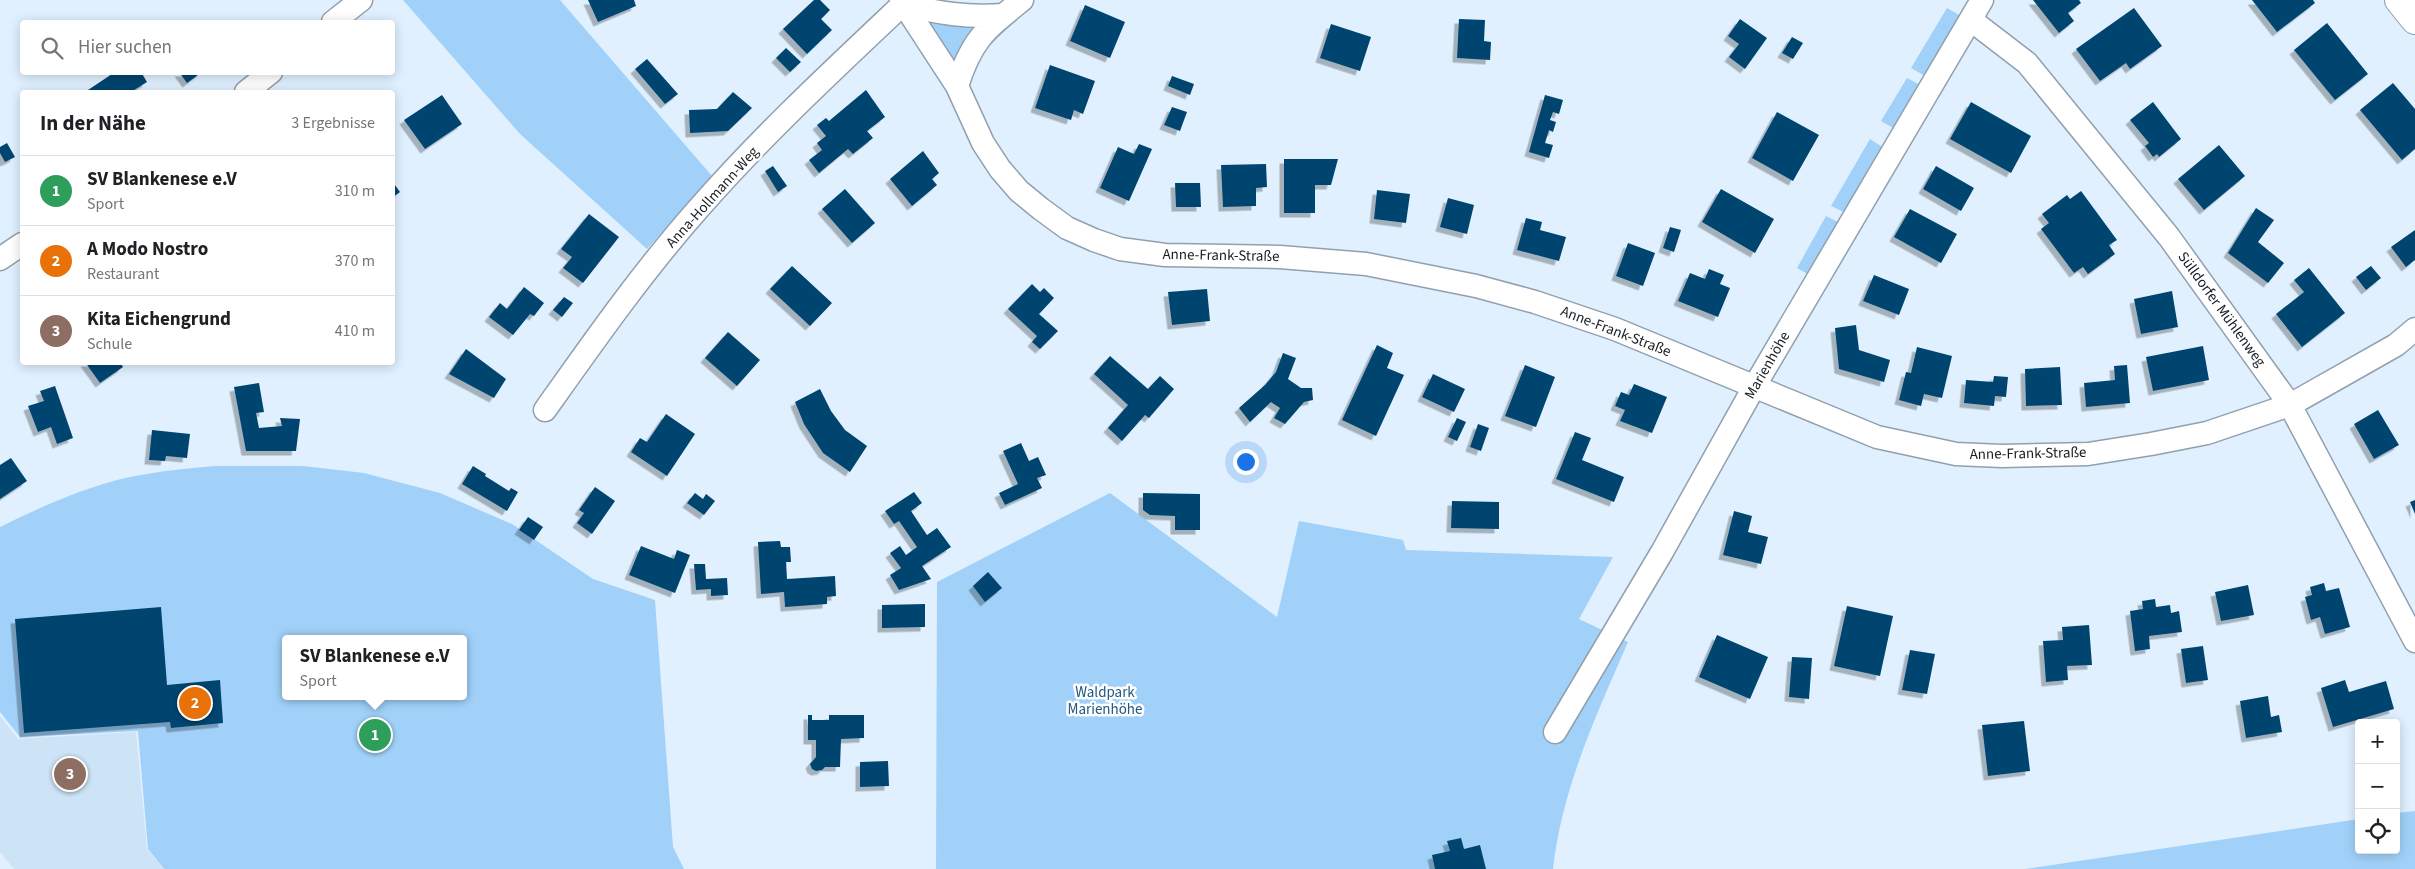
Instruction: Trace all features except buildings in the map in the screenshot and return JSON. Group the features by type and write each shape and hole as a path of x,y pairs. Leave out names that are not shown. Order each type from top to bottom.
{"main road":[{"path":"2399,0 2415,20"}],"street":[{"path":"336,20 361,0"},
{"path":"957,86 964,62 975,42 1022,0"},
{"name":"Marienhöhe","path":"1554,732 1662,552 1754,387 1982,0"},
{"path":"902,2 932,12 973,18 1003,15"},
{"name":"Anne-Frank-Straße","path":"902,2 957,86 983,143 1000,169 1019,191 1067,228 1120,249 1165,255 1309,258 1366,264 1407,270 1485,288 1587,319 1877,437 1956,454 2002,456 2088,454 2207,433 2290,405 2396,345 2415,329"},
{"name":"Anna-Hollmann-Weg","path":"545,410 614,314 698,208 799,102 902,2"},
{"name":"Sülldorfer Mühlenweg","path":"1971,20 2026,63 2169,237 2290,405 2415,641"},
{"path":"248,90 267,75"},
{"path":"0,258 20,245"}],"shaded area":[{"path":"0,716 18,739 136,732 147,849 163,869 14,869 0,852"}],"green space":[{"path":"403,0 560,0 712,176 647,249 520,134"},
{"path":"1947,8 1961,16 1925,76 1911,68"},
{"path":"924,20 975,25 953,61"},
{"path":"1907,78 1920,85 1895,129 1881,121"},
{"path":"1870,139 1884,148 1846,213 1831,206"},
{"path":"1826,216 1840,223 1811,276 1797,268"},
{"path":"215,466 303,466 364,473 440,493 512,524 593,579 655,600 673,847 684,869 164,869 148,849 138,731 20,737 0,712 0,527 53,502 90,488 128,478 181,469"},
{"name":"Waldpark Marienhöhe","path":"1110,493 1277,617 1299,521 1403,540 1406,550 1613,557 1579,619 1628,642 1572,781 1557,839 1553,869 936,869 937,582"},
{"path":"2415,811 2415,869 2025,869 2355,820 2355,854 2400,854 2400,813"}],"place":[{"name":"A Modo Nostro","path":"195,703"},
{"name":"SV Blankenese e.V","path":"375,735"},
{"name":"Kita Eichengrund","path":"70,774"}]}
